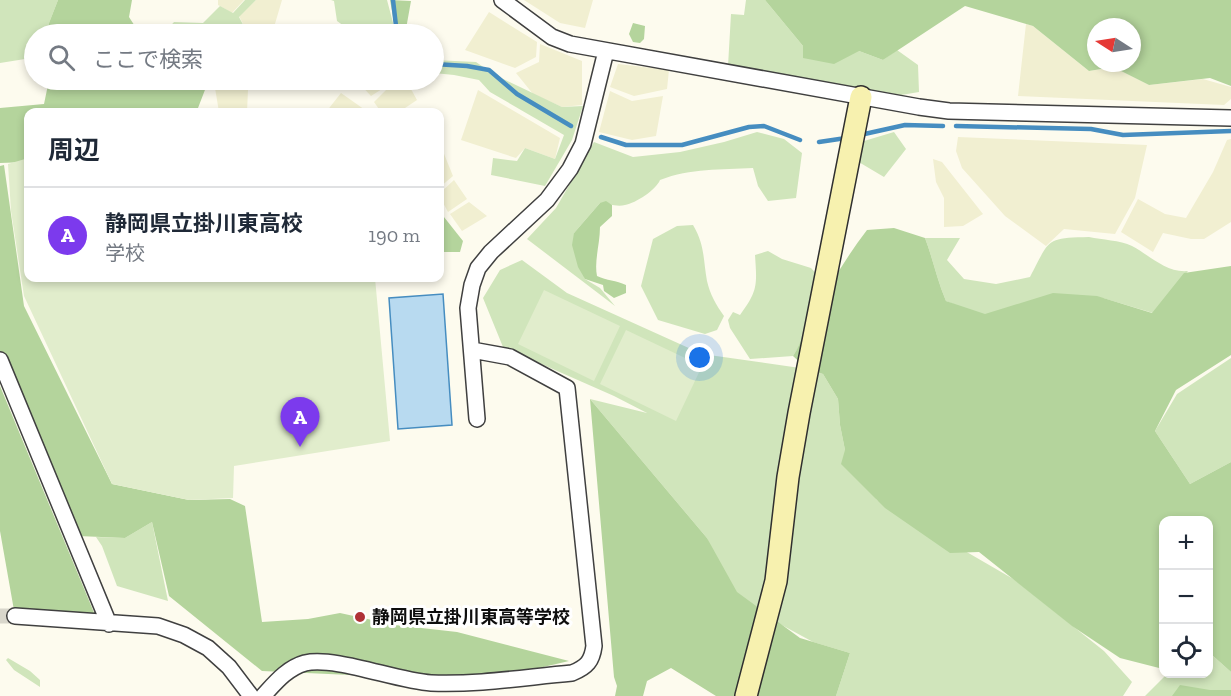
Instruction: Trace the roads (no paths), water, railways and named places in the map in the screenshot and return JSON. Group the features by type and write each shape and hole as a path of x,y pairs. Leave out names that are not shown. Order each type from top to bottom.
{"street":[{"path":"502,0 552,37 570,44 861,97 949,111 1231,118"},
{"path":"477,419 468,308 472,285 478,268 491,252 547,200 570,170 583,144 606,51"},
{"path":"746,696 776,581 788,477 799,413 861,97"},
{"path":"262,696 285,673 306,663 326,662 430,683 463,683 572,673 585,668 593,658 594,646 567,388 510,357 472,350"},
{"path":"0,360 109,624"},
{"path":"15,616 158,626 184,635 208,648 229,667 251,696"}],"water":[{"path":"443,294 452,425 398,429 389,298"}],"waterway":[{"path":"393,0 396,24"},
{"path":"444,65 489,70 517,94 571,126"},
{"path":"860,135 905,125 943,126"},
{"path":"601,137 626,145 682,145 749,127 764,126 800,140"},
{"path":"956,126 1091,129 1123,135 1231,131"},
{"path":"819,142 846,138"}],"tunnel":[{"path":"0,616 15,616"}],"place":[{"name":"静岡県立掛川東高校","path":"300,447"},
{"name":"静岡県立掛川東高等学校","path":"360,617"}]}
